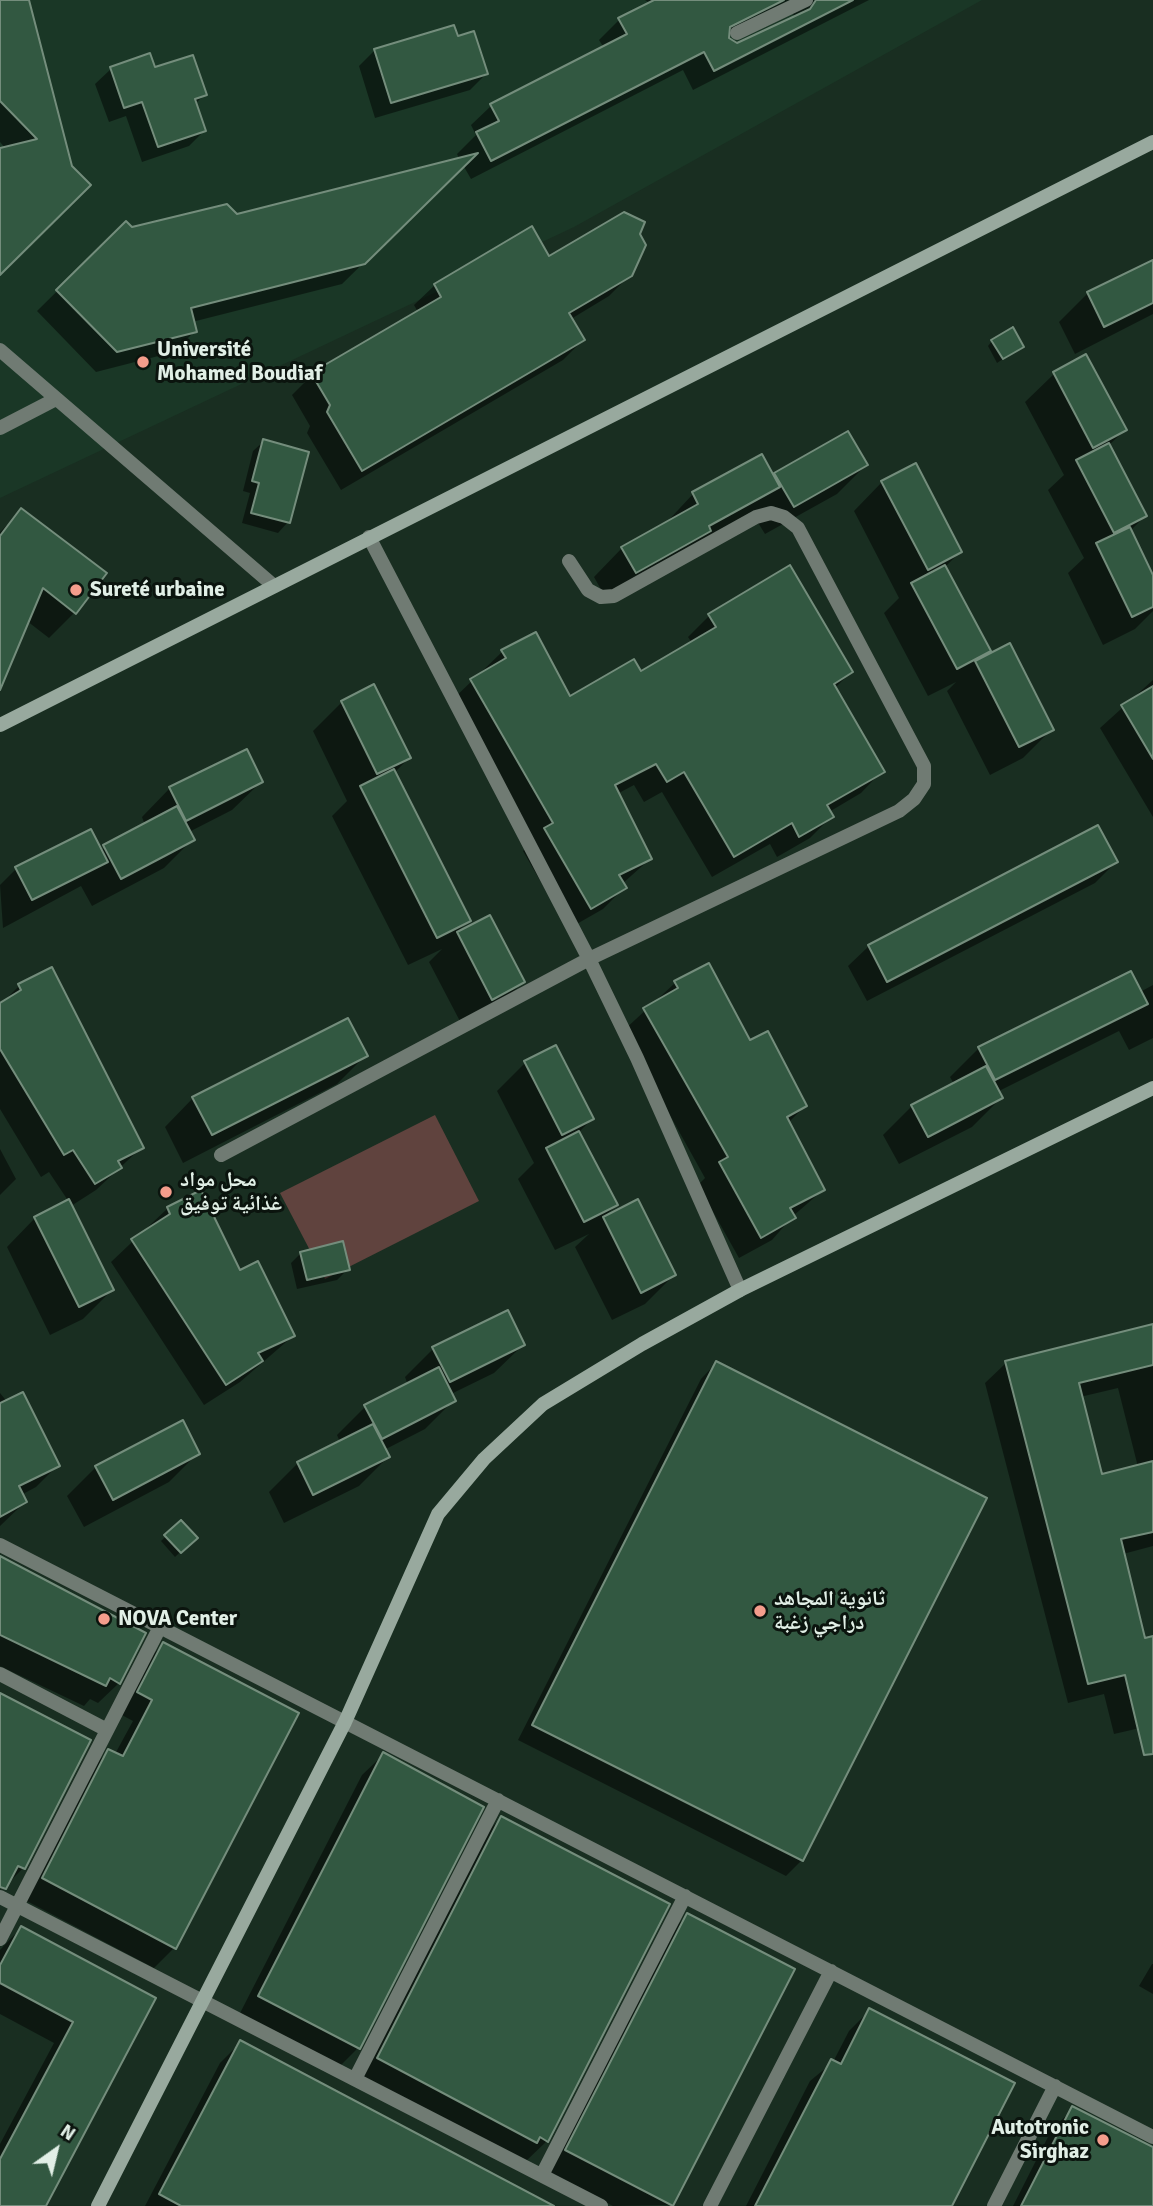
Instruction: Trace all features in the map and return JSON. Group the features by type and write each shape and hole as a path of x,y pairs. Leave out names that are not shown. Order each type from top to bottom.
{"street":[{"path":"737,33 806,0"},
{"path":"0,725 1153,142"},
{"path":"0,350 54,400 274,586"},
{"path":"0,428 54,400"},
{"path":"221,1155 589,959 899,811 914,799 923,784 924,766 798,528 784,517 771,513 756,517 614,596 601,597 588,590 569,561"},
{"path":"369,537 589,959 637,1058 740,1290"},
{"path":"98,2206 345,1722 438,1514 484,1459 543,1404 642,1344 740,1290 1153,1088"},
{"path":"0,1545 1153,2137"},
{"path":"0,1939 160,1627"},
{"path":"0,1675 107,1730"},
{"path":"355,2079 498,1800"},
{"path":"541,2175 685,1896"},
{"path":"0,1897 601,2206"},
{"path":"710,2206 831,1971"},
{"path":"994,2206 1055,2086"}],"shaded area":[{"name":"Université Mohamed Boudiaf","path":"0,0 982,0 574,227 0,498"},
{"path":"435,1115 479,1201 325,1279 280,1193"}],"building":[{"path":"0,0 29,0 72,166 91,185 0,275 0,148 37,139 0,101"},
{"path":"654,0 784,0 730,27 729,38 737,43 810,9 816,0 853,0 714,71 704,52 491,161 476,132 499,121 490,104 627,34 618,18"},
{"path":"454,25 458,36 474,31 488,74 391,103 374,49"},
{"path":"150,53 155,67 193,55 207,95 195,99 206,131 158,147 142,102 124,108 110,67"},
{"path":"478,153 365,264 191,308 197,332 117,352 56,290 126,221 132,227 227,204 237,214"},
{"path":"624,212 645,222 640,234 646,245 632,276 569,313 585,340 362,471 327,412 330,405 311,373 441,297 434,284 532,226 549,256"},
{"path":"1153,260 1153,303 1104,327 1087,292"},
{"path":"1013,327 1024,347 1003,359 991,340"},
{"path":"1086,354 1127,430 1093,448 1053,372"},
{"path":"848,431 868,465 794,507 774,473"},
{"path":"263,439 309,452 290,523 251,513 259,483 252,481"},
{"path":"1109,443 1147,516 1114,533 1076,460"},
{"path":"762,454 780,487 709,526 711,531 636,573 621,547 698,504 692,492"},
{"path":"916,463 962,552 928,570 881,481"},
{"path":"21,508 107,573 76,614 43,588 0,690 0,536"},
{"path":"1130,527 1153,575 1153,607 1132,617 1096,543"},
{"path":"790,565 853,672 834,684 885,772 827,805 834,817 799,837 792,823 734,857 684,772 667,782 656,764 615,785 652,859 619,875 627,888 591,909 544,828 553,823 470,679 506,658 501,650 536,632 570,696 634,659 641,671 716,627 708,614"},
{"path":"945,565 991,651 957,669 911,583"},
{"path":"1010,643 1054,730 1019,747 975,661"},
{"path":"374,684 411,758 377,774 341,701"},
{"path":"1153,686 1153,759 1121,705"},
{"path":"247,749 263,782 186,821 169,787"},
{"path":"394,769 471,921 437,938 360,786"},
{"path":"177,806 195,840 121,879 103,845"},
{"path":"1098,825 1118,862 887,982 868,945"},
{"path":"91,829 108,862 32,900 15,867"},
{"path":"490,915 525,982 492,1000 457,932"},
{"path":"709,963 750,1040 768,1031 807,1106 787,1117 825,1190 790,1208 796,1218 761,1238 719,1162 728,1157 643,1008 678,988 674,981"},
{"path":"52,967 144,1148 118,1161 122,1168 95,1184 73,1150 64,1155 0,1049 0,1003 21,990 18,984"},
{"path":"1131,971 1148,1004 995,1080 978,1047"},
{"path":"348,1018 368,1056 212,1135 192,1097"},
{"path":"556,1045 594,1119 562,1135 524,1061"},
{"path":"986,1066 1003,1098 928,1137 911,1105"},
{"path":"579,1131 618,1205 584,1222 546,1148"},
{"path":"201,1190 240,1270 258,1261 295,1336 258,1353 263,1361 226,1385 131,1239 170,1214 167,1207"},
{"path":"69,1199 114,1290 79,1307 34,1217"},
{"path":"638,1199 676,1275 641,1293 603,1217"},
{"path":"343,1241 350,1270 307,1280 300,1252"},
{"path":"508,1310 525,1345 450,1382 432,1347"},
{"path":"1153,1324 1153,1365 1079,1383 1102,1474 1153,1461 1153,1532 1121,1539 1145,1638 1153,1636 1153,1754 1144,1755 1125,1675 1088,1684 1005,1361"},
{"name":"ثانوية المجاهد دراجي زغبة","path":"716,1361 987,1498 803,1861 532,1725"},
{"path":"439,1367 456,1401 382,1439 364,1405"},
{"path":"23,1392 60,1466 19,1486 27,1502 0,1517 0,1403"},
{"path":"183,1420 200,1454 113,1500 95,1466"},
{"path":"373,1424 390,1457 313,1495 297,1462"},
{"path":"181,1520 198,1538 181,1553 164,1535"},
{"path":"0,1556 146,1633 120,1684 110,1678 106,1686 0,1635"},
{"path":"163,1642 299,1713 176,1949 42,1878 108,1749 123,1756 152,1700 137,1692"},
{"path":"0,1693 91,1740 25,1869 18,1866 6,1889 0,1887"},
{"path":"383,1752 484,1807 360,2049 258,1996"},
{"path":"501,1816 670,1904 548,2142 540,2137 537,2143 377,2058"},
{"path":"687,1913 795,1969 673,2206 565,2150"},
{"path":"21,1926 156,1998 46,2206 0,2206 0,2159 73,2022 0,1983 0,1965"},
{"path":"869,2008 1015,2083 952,2206 755,2206 831,2059 841,2064"},
{"path":"240,2040 554,2206 181,2206 159,2194"},
{"path":"1072,2106 1153,2147 1153,2206 1021,2206"}],"place":[{"name":"Université Mohamed Boudiaf","path":"143,362"},
{"name":"Sureté urbaine","path":"76,590"},
{"name":"محل مواد غذائية توفيق","path":"166,1192"},
{"name":"ثانوية المجاهد دراجي زغبة","path":"760,1611"},
{"name":"NOVA Center","path":"104,1619"},
{"name":"Autotronic Sirghaz","path":"1103,2140"}]}
